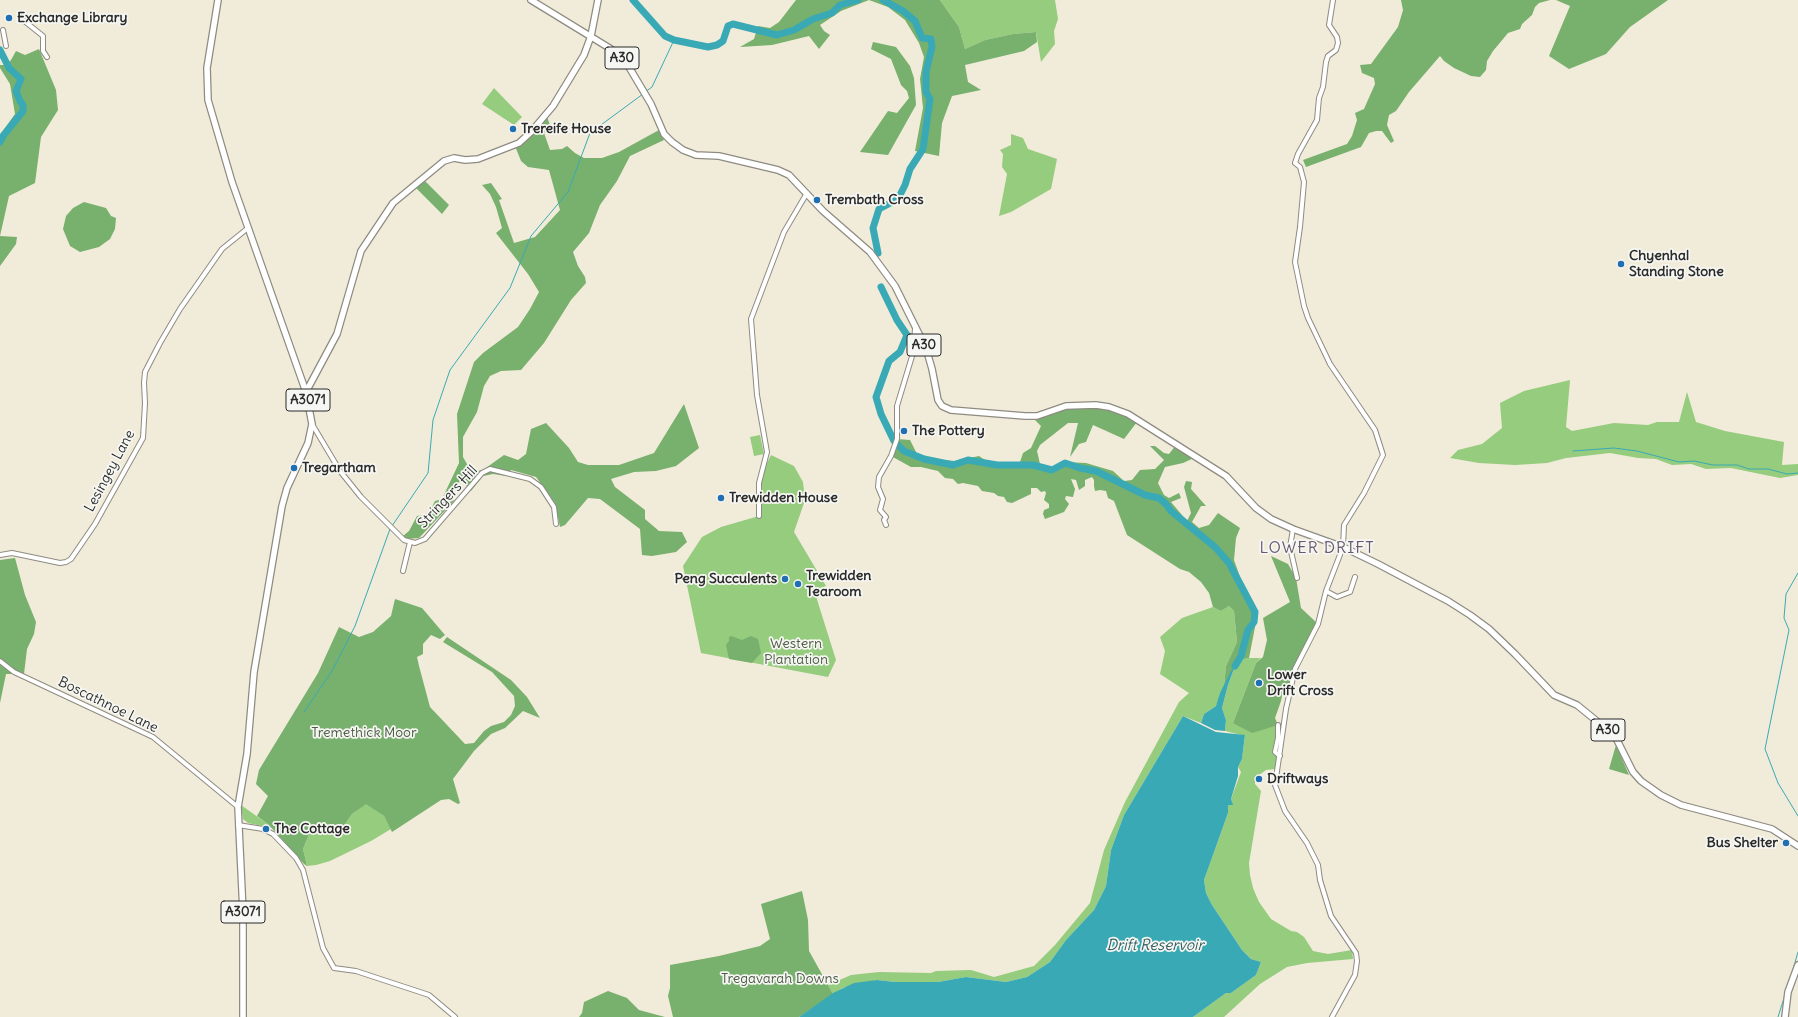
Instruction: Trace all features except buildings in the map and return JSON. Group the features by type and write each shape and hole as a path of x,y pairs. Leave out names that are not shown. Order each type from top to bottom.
{"main road":[{"name":"A3071","path":"218,0 207,68 208,100 218,139 306,392 312,424 308,442 287,488 279,522 254,672 247,754 238,807 243,912 243,1017"},
{"name":"A30","path":"531,0 612,49 626,62 645,92 664,134 683,150 696,155 719,156 778,170 788,175 823,211 859,241 875,258 895,286 915,329 926,348 938,400 942,406 951,410 1037,416 1066,406 1096,405 1109,407 1128,414 1215,468 1236,486 1256,508 1271,519 1293,529 1343,547 1448,601 1488,629 1515,654 1554,695 1577,706 1609,731 1616,738 1633,772 1641,781 1661,795 1681,805 1772,829 1798,846"},
{"path":"306,392 337,334 345,300 361,251 393,203 444,161 454,158 465,160 478,159 519,143 531,132 553,106 584,55 591,36 598,0"},
{"path":"1784,1017 1788,992 1798,965"}],"street":[{"path":"1332,1017 1355,975 1357,961 1356,953 1331,916 1320,880 1318,865 1307,843 1285,811 1275,785 1286,709 1295,669 1318,624 1326,591 1343,547 1344,525 1364,493 1383,454 1375,430 1330,364 1308,318 1295,262 1304,182 1300,167 1295,163 1298,154 1317,120 1319,98 1326,62 1328,56 1336,50 1338,43 1337,37 1329,25 1333,0"},
{"path":"23,20 43,36 43,51 47,57"},
{"path":"3,30 6,46"},
{"path":"759,516 759,482 767,452 757,395 751,319 784,232 807,193"},
{"name":"Lesingey Lane","path":"0,555 12,553 60,563 71,559 94,524 143,438 145,372 160,343 180,309 222,249 248,228"},
{"path":"886,525 884,520 886,517 880,510 883,499 878,488 879,477 891,456 897,438 897,406 913,353 915,329"},
{"name":"Stringers Hill","path":"312,424 340,471 361,497 404,540 415,543 425,539 482,473 490,469 530,478 538,484 554,507 556,524"},
{"path":"1293,529 1290,547 1297,578"},
{"path":"403,571 410,542"},
{"path":"1326,591 1337,597 1350,592 1355,577"},
{"name":"Boscathnoe Lane","path":"0,661 14,672 153,737 238,807"},
{"path":"1278,725 1278,738 1275,752 1280,756"},
{"path":"238,825 264,829 273,834 296,858 303,870 323,948 334,968 356,971 429,996 455,1017"}],"green space":[{"path":"796,0 869,0 841,11 820,25 824,31 830,35 819,49 809,36 772,45 740,47 754,39 758,26 770,28 779,22"},
{"path":"869,0 940,0 959,27 965,49 985,40 1013,34 1036,32 1037,42 1024,51 965,65 968,82 981,90 952,96 942,123 939,156 915,151 923,108 920,79 924,57 919,43 905,20 888,7"},
{"path":"940,0 1055,0 1058,19 1054,31 1055,44 1041,62 1036,32 1013,34 985,40 965,49 959,27"},
{"path":"1401,0 1550,0 1539,3 1535,7 1532,15 1522,24 1520,29 1508,33 1493,51 1487,61 1486,70 1480,77 1471,76 1454,68 1440,56 1409,92 1396,111 1389,115 1387,125 1394,141 1391,143 1382,131 1369,133 1361,147 1306,167 1303,160 1347,144 1352,136 1357,120 1355,113 1364,109 1375,84 1374,78 1362,73 1360,65 1371,64 1398,27 1403,10"},
{"path":"1556,0 1668,0 1630,27 1606,54 1569,69 1549,56 1570,6"},
{"path":"873,42 896,47 910,66 914,78 916,105 888,155 860,152 888,111 897,113 909,98 907,91 901,85 891,59 871,49"},
{"path":"39,49 56,90 58,110 41,137 35,183 9,196 0,236 0,135 15,114 10,84 0,68 0,65 6,65 16,51 25,55"},
{"path":"494,88 522,117 514,125 482,104"},
{"path":"547,117 550,125 544,133 550,150 562,149 567,146 584,158 602,158 619,152 659,130 664,140 630,156 617,181 600,205 589,233 573,252 578,266 585,277 586,283 571,300 544,343 521,370 501,371 490,376 484,386 477,412 463,437 463,457 468,466 477,471 483,470 504,455 518,460 526,454 531,429 546,423 569,448 578,462 588,465 619,465 654,453 684,404 699,448 676,466 656,471 634,472 611,479 615,487 645,510 645,519 659,531 682,532 687,542 676,552 652,556 642,555 640,529 600,499 588,498 565,525 560,527 555,503 536,477 511,470 507,476 493,474 483,476 471,491 461,480 451,493 454,501 419,538 407,539 403,536 409,531 417,516 424,515 430,511 435,501 442,499 459,463 457,414 474,362 483,353 518,327 539,292 528,274 496,233 502,228 496,207 490,194 482,185 491,183 502,199 499,200 514,243 535,237 560,210 549,170 528,167 521,161 515,146"},
{"path":"1011,134 1023,138 1028,149 1057,159 1051,189 1011,212 999,216 1007,174 1002,167 1003,154 1000,150 1011,145"},
{"path":"425,181 449,205 442,214 415,187"},
{"path":"84,202 106,208 111,216 116,218 115,229 110,239 99,247 80,252 70,246 63,229 66,216 73,208"},
{"path":"0,236 17,237 16,244 0,266"},
{"path":"1570,380 1566,427 1572,431 1614,423 1648,425 1657,422 1679,422 1687,392 1696,422 1725,431 1784,442 1782,465 1798,464 1798,475 1780,478 1731,468 1706,469 1691,464 1672,465 1656,459 1638,458 1610,453 1566,458 1547,463 1515,465 1479,463 1450,458 1458,450 1482,444 1502,428 1500,403 1524,391"},
{"path":"1098,407 1126,416 1137,422 1124,439 1093,425 1086,442 1079,444 1070,457 1078,423 1068,423 1040,445 1037,451 1040,464 1053,467 1066,462 1086,463 1113,471 1124,481 1132,480 1140,470 1155,469 1164,460 1150,446 1155,446 1164,453 1169,454 1176,445 1196,457 1183,463 1165,467 1158,483 1164,495 1169,498 1179,493 1181,498 1171,502 1187,521 1191,513 1184,487 1186,481 1192,482 1191,489 1206,506 1201,506 1192,522 1199,528 1209,525 1218,513 1240,528 1236,538 1234,560 1256,622 1249,658 1239,660 1224,686 1226,666 1237,642 1234,611 1229,606 1221,611 1213,607 1209,593 1201,582 1189,572 1180,569 1127,535 1114,501 1108,498 1106,491 1095,491 1094,480 1092,477 1085,480 1085,486 1079,490 1076,480 1071,479 1075,489 1073,497 1066,496 1065,499 1069,504 1064,512 1045,519 1043,514 1044,510 1049,508 1049,504 1044,500 1046,493 1045,491 1041,492 1037,488 1031,488 1031,494 1012,503 1007,502 1004,497 998,496 994,493 982,491 978,486 963,483 958,484 953,479 945,478 938,471 921,467 911,467 891,456 897,439 910,440 919,458 955,461 979,456 985,460 997,464 1020,462 1023,453 1031,448 1041,426 1034,419 1066,408"},
{"path":"760,435 764,454 754,456 750,437"},
{"name":"Western Plantation","path":"771,455 794,466 803,482 805,500 794,532 826,586 814,590 836,660 828,677 701,653 683,566 702,537 721,527 759,516 760,477"},
{"path":"1271,556 1288,564 1296,578 1301,608 1318,624 1295,669 1292,685 1284,686 1275,718 1278,725 1252,733 1233,723 1256,663 1263,657 1267,640 1263,618 1290,602"},
{"path":"15,558 25,595 36,622 34,634 27,649 24,674 6,674 0,703 0,560"},
{"name":"Tremethick Moor","path":"395,599 422,608 445,635 440,639 431,635 423,644 423,654 417,657 430,707 465,744 474,743 484,731 491,726 504,722 511,715 515,706 514,696 492,672 443,642 447,637 511,680 527,697 540,718 523,711 505,728 491,734 474,751 453,779 460,803 458,804 449,799 441,800 392,832 384,816 366,804 352,814 341,830 331,825 310,832 303,849 307,866 269,825 257,816 268,796 256,784 259,770 318,673 339,627 359,637 373,632 391,616"},
{"path":"1229,606 1234,611 1237,642 1226,666 1224,686 1216,706 1204,714 1201,723 1183,716 1124,815 1111,850 1106,886 1094,910 1066,940 1050,962 1027,977 1006,982 966,977 938,982 895,982 877,980 843,988 833,994 828,985 851,975 879,972 931,973 936,971 971,970 994,977 1034,966 1055,945 1090,903 1104,850 1125,802 1179,702 1189,693 1160,674 1165,651 1160,637 1182,618 1213,607 1221,611"},
{"path":"731,636 742,640 751,636 758,639 761,653 752,663 729,659 726,645 729,641 729,637"},
{"path":"1261,658 1256,663 1233,723 1278,725 1275,754 1277,759 1275,769 1266,770 1255,778 1255,784 1261,791 1249,863 1253,888 1259,902 1271,919 1304,937 1313,951 1328,954 1352,950 1353,959 1307,963 1287,967 1260,984 1224,1017 1193,1017 1226,993 1231,993 1256,975 1261,962 1251,959 1242,950 1212,905 1206,893 1204,880 1228,813 1228,804 1232,805 1231,799 1241,772 1238,767 1242,759 1245,736 1225,731 1226,720 1222,708 1235,666 1239,660"},
{"path":"1616,745 1629,775 1609,769"},
{"path":"366,803 384,816 391,829 371,841 330,861 307,866 303,849 310,832 331,825 341,830 352,814"},
{"path":"241,805 272,828 248,823 243,819"},
{"name":"Tregavarah Downs","path":"802,891 808,920 809,951 833,994 799,1017 673,1017 668,996 670,988 670,965 719,956 760,946 770,939 761,904"},
{"path":"608,991 627,998 639,1010 665,1017 579,1017 582,1013 584,1002"}],"water":[{"path":"1235,666 1222,708 1226,720 1225,731 1215,730 1201,723 1204,714 1216,706 1220,693"},
{"name":"Drift Reservoir","path":"1183,716 1216,732 1245,735 1242,759 1238,767 1238,776 1231,799 1233,805 1228,805 1228,813 1204,880 1206,893 1212,905 1242,950 1251,959 1261,962 1256,975 1231,993 1226,993 1193,1017 799,1017 833,993 854,983 877,980 895,982 938,982 966,977 1006,982 1027,977 1050,962 1066,940 1094,910 1106,886 1111,850 1124,815"}],"waterway":[{"path":"633,0 665,36 674,40 708,47 717,45 723,41 728,26 733,24 777,35 794,30 813,19 832,13 840,5 858,0"},
{"path":"878,253 873,228 879,209 898,199 905,185 910,169 923,149 930,99 926,92 926,72 932,47 931,39 922,38 915,21 903,11 883,0"},
{"path":"645,92 652,87 674,40"},
{"path":"0,50 9,68 21,79 16,91 23,105 23,111 0,142"},
{"path":"392,526 428,473 433,420 450,370 510,288 531,236 568,192 590,133 643,94"},
{"path":"881,287 897,320 907,335 900,352 889,361 876,397 881,414 894,441"},
{"path":"897,444 904,451 924,459 953,465 968,460 997,465 1033,465 1052,470 1065,463 1096,471 1145,495 1159,498 1171,511 1215,547 1229,563 1255,612 1254,622 1248,630 1241,656 1235,666"},
{"path":"1573,451 1614,448 1637,451 1679,462 1694,461 1713,465 1737,465 1749,469 1768,469 1787,474 1798,473"},
{"path":"304,712 332,671 355,626 390,529"},
{"path":"1798,573 1786,594 1784,618 1789,630 1765,749 1778,783 1798,816"},
{"path":"1790,980 1798,952"},
{"path":"1778,1017 1785,995"}],"place":[{"name":"Exchange Library","path":"9,18"},
{"name":"Trereife House","path":"513,129"},
{"name":"Trembath Cross","path":"817,200"},
{"name":"Chyenhal Standing Stone","path":"1621,264"},
{"name":"The Pottery","path":"904,431"},
{"name":"Tregartham","path":"294,468"},
{"name":"Trewidden House","path":"721,498"},
{"name":"Peng Succulents","path":"785,579"},
{"name":"Trewidden Tearoom","path":"798,584"},
{"name":"Lower Drift Cross","path":"1259,683"},
{"name":"Driftways","path":"1259,779"},
{"name":"The Cottage","path":"266,829"},
{"name":"Bus Shelter","path":"1786,843"}],"district":[{"name":"LOWER DRIFT","path":"1317,548"}]}
